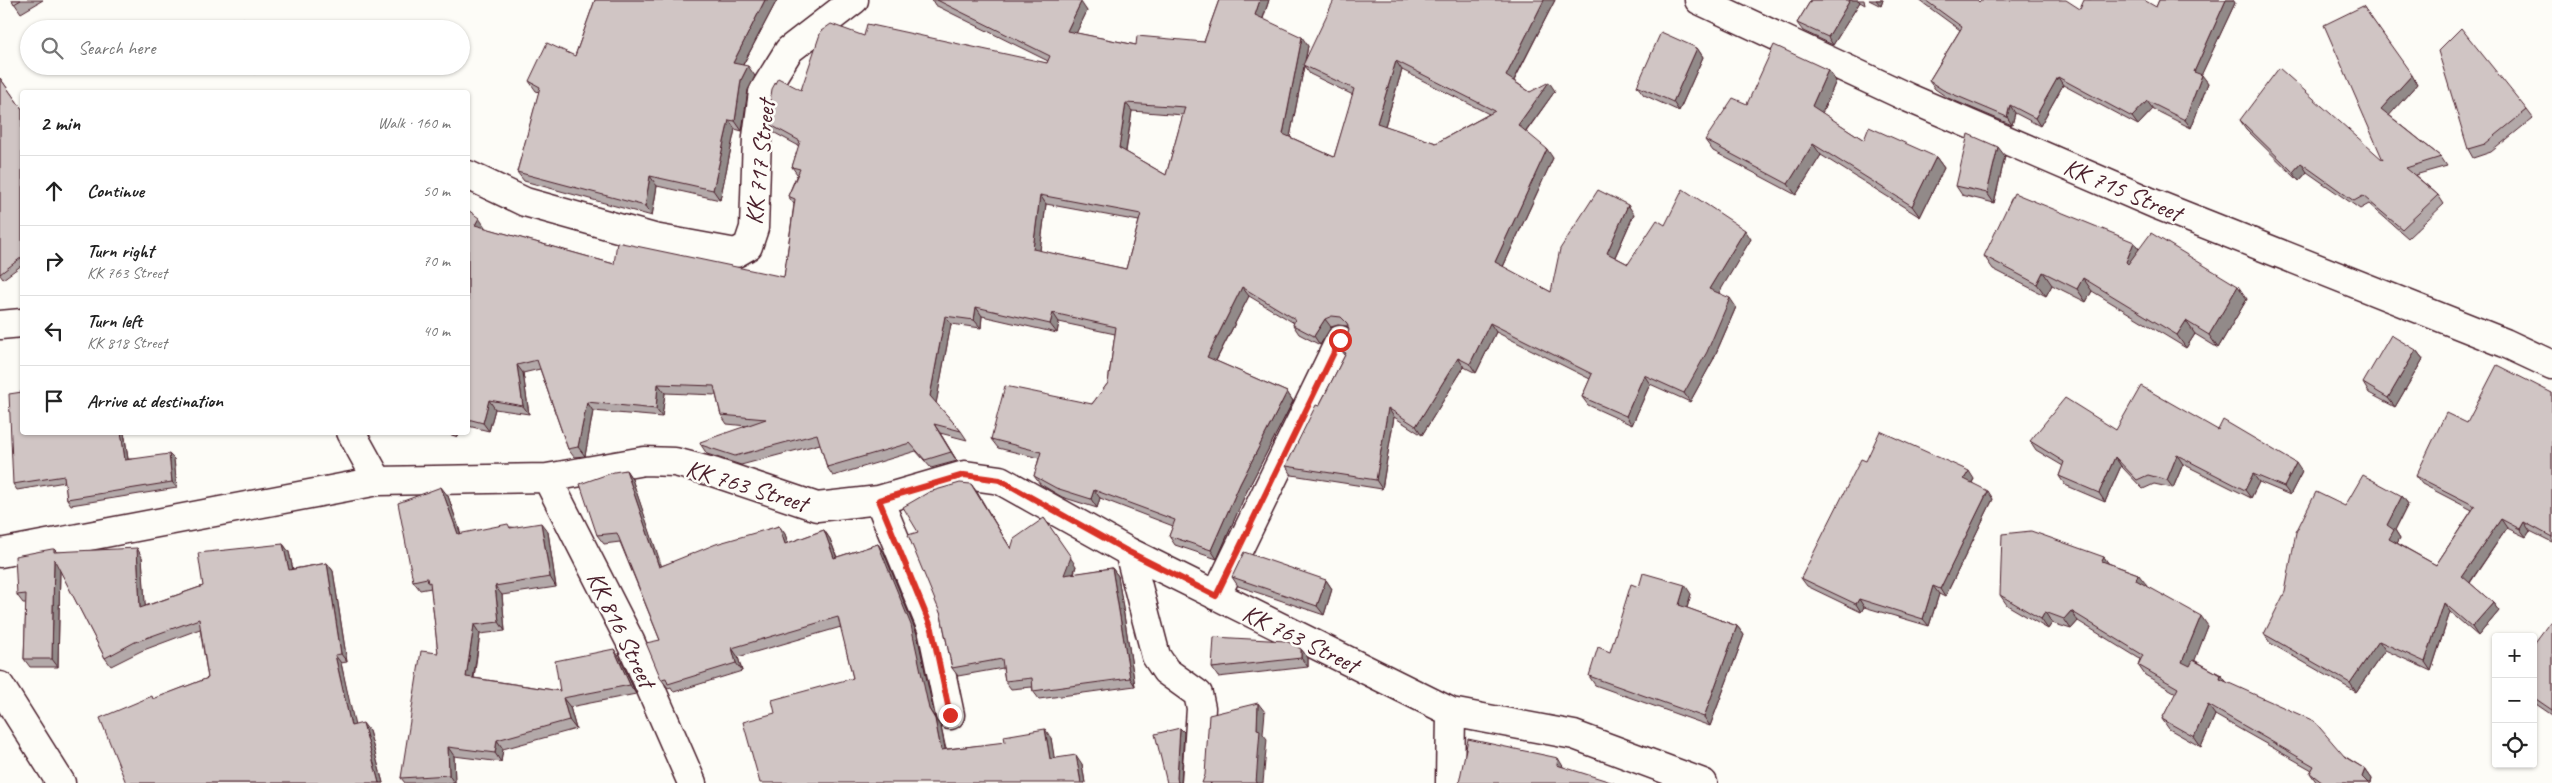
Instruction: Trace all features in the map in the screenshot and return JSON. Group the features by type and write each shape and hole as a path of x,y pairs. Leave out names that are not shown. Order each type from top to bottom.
{"street":[{"name":"KK 717 Street","path":"470,176 525,202 654,238 736,253 748,246 754,228 757,137 763,92 789,50 854,0"},
{"name":"KK 715 Street","path":"1699,0 1909,98 2155,204 2496,340 2552,365"},
{"path":"0,325 20,323"},
{"path":"1216,596 1340,340"},
{"path":"352,435 378,481"},
{"name":"KK 763 Street","path":"0,553 378,481 547,478 644,462 675,462 712,472 817,507 879,500 964,475 1000,480 1129,552 1452,712 1574,735 1703,783"},
{"name":"KK 816 Street","path":"547,478 630,641 692,783"},
{"path":"879,500 932,629 950,715"},
{"path":"1129,552 1156,656 1166,671 1198,694 1201,708 1196,783"},
{"path":"0,686 61,783"},
{"path":"1450,783 1452,712"}],"building":[{"path":"12,0 21,0 14,4"},
{"path":"595,0 765,0 733,63 748,66 741,80 735,121 729,120 713,190 650,176 645,206 517,172 540,87 529,81 547,43 575,56"},
{"path":"937,0 1077,0 1081,2 1067,31 1136,45 1137,36 1204,42 1219,0 1260,0 1255,15 1302,37 1283,134 1334,157 1354,89 1303,65 1334,0 1544,0 1506,76 1530,92 1549,82 1518,125 1547,149 1495,262 1551,292 1560,249 1598,190 1628,205 1607,253 1628,264 1657,220 1665,225 1683,189 1745,230 1709,289 1730,298 1707,352 1684,393 1644,375 1626,416 1582,397 1592,374 1490,323 1470,364 1458,358 1416,426 1388,408 1376,480 1286,466 1316,405 1319,406 1346,353 1342,351 1349,330 1347,323 1341,317 1332,316 1325,319 1314,336 1293,325 1295,319 1242,287 1207,357 1287,392 1240,484 1211,550 1169,536 1175,520 1094,490 1091,499 1056,488 1034,476 1041,452 991,439 1005,386 1092,404 1108,383 1116,327 1053,313 1050,324 976,307 974,320 945,316 930,396 961,431 934,424 951,452 925,460 910,443 827,467 817,434 735,456 701,445 700,442 766,419 721,415 714,386 658,384 656,409 587,402 578,447 568,449 537,360 517,365 523,406 489,400 483,423 470,420 470,211 479,218 475,225 614,264 617,242 784,277 795,199 788,196 800,169 792,167 800,141 767,123 772,89 778,78 801,90 821,31 831,24 864,36 867,24 1047,63 1050,56","holes":["1396,61 1495,111 1436,143 1377,123","1126,103 1185,107 1166,175 1119,148","1040,195 1141,214 1126,269 1033,249"]},
{"path":"1811,0 1850,0 1828,37 1797,23"},
{"path":"1925,0 1977,0 1979,2 1981,0 2066,0 2080,9 2084,0 2144,0 2156,7 2159,0 2226,0 2194,72 2202,75 2185,120 2147,101 2132,117 2058,77 2035,118 2010,105 2007,117 1943,90 1929,81 1962,27"},
{"path":"2363,6 2412,75 2381,109 2441,157 2406,168 2438,195 2402,229 2363,196 2354,201 2301,163 2293,172 2240,120 2279,68 2383,160 2324,25"},
{"path":"2461,28 2527,110 2485,144 2468,149 2438,51"},
{"path":"1661,32 1697,48 1673,102 1637,86"},
{"path":"1774,45 1828,70 1812,106 1864,140 1869,127 1936,157 1912,206 1813,144 1788,184 1705,140 1733,98 1747,104"},
{"path":"0,78 20,106 20,259 0,274"},
{"path":"1968,134 1998,147 1987,193 1956,186"},
{"path":"2014,193 2134,242 2126,262 2128,264 2151,233 2238,286 2209,335 2186,321 2177,335 2083,278 2077,289 2043,272 2037,284 1984,256"},
{"path":"2391,335 2416,350 2388,398 2363,383"},
{"path":"2497,365 2552,393 2552,537 2524,522 2520,529 2501,519 2462,576 2493,603 2472,627 2444,603 2425,662 2379,641 2350,683 2264,634 2285,592 2296,532 2316,492 2345,506 2363,475 2402,496 2387,525 2394,530 2389,539 2436,565 2475,506 2416,476 2446,413 2467,423"},
{"path":"2141,386 2218,430 2223,420 2296,463 2284,487 2253,474 2245,490 2177,455 2167,480 2148,475 2137,480 2115,457 2099,493 2059,476 2064,462 2030,441 2065,398 2116,430"},
{"path":"20,392 20,435 121,435 125,460 169,454 172,482 67,499 64,476 13,484 9,394"},
{"path":"1880,431 1969,471 1964,479 1988,491 1940,589 1933,586 1923,619 1859,599 1856,604 1801,578 1861,459 1866,461"},
{"path":"626,470 659,567 716,544 779,526 785,544 824,530 834,558 878,544 911,625 929,709 935,719 941,750 1005,742 1004,736 1045,729 1050,759 1076,755 1081,783 760,783 743,722 775,713 772,700 853,678 838,617 732,648 736,663 668,684 666,678 661,679 646,643 660,640 617,533 597,535 580,484 614,472"},
{"path":"960,483 971,484 1011,549 1014,539 1044,518 1071,557 1064,575 1112,568 1130,678 1033,691 1032,678 1005,681 1002,659 952,668 941,615 908,535 918,532 903,507 929,492"},
{"path":"441,487 458,534 508,524 510,528 541,523 550,577 495,586 499,622 474,625 466,677 560,691 555,661 614,649 630,685 563,698 569,720 497,740 495,753 448,747 449,775 401,778 421,651 438,653 430,582 428,583 427,578 413,581 398,503"},
{"path":"2031,531 2104,557 2102,561 2138,574 2136,580 2201,616 2182,662 2190,666 2193,660 2221,675 2220,679 2314,721 2345,757 2365,769 2362,777 2368,783 2323,783 2310,773 2314,766 2208,705 2194,737 2162,719 2178,688 2138,665 2143,655 2071,611 2064,619 2045,612 2041,619 2000,595 2002,534"},
{"path":"283,544 289,570 327,563 341,654 335,655 351,726 363,723 379,783 126,783 100,718 152,696 153,699 208,678 199,619 135,642 105,658 54,559 52,659 24,659 26,594 17,595 15,556 52,549 54,549 54,552 137,548 140,608 203,586 198,553"},
{"path":"1244,552 1326,580 1317,606 1232,577"},
{"path":"1643,573 1685,585 1679,605 1737,626 1704,717 1589,676 1598,647 1610,652 1631,584 1639,587"},
{"path":"2550,622 2552,623 2552,710 2537,700 2537,640"},
{"path":"1214,637 1286,641 1301,649 1301,658 1212,668"},
{"path":"1258,703 1257,729 1260,730 1256,783 1202,783 1205,775 1209,715"},
{"path":"1180,728 1178,783 1167,783 1155,734"},
{"path":"1468,739 1558,758 1557,765 1614,783 1459,783"}],"route":[{"path":"950,715 932,629 879,500 964,475 1000,480 1129,552 1216,596 1340,340"}]}
